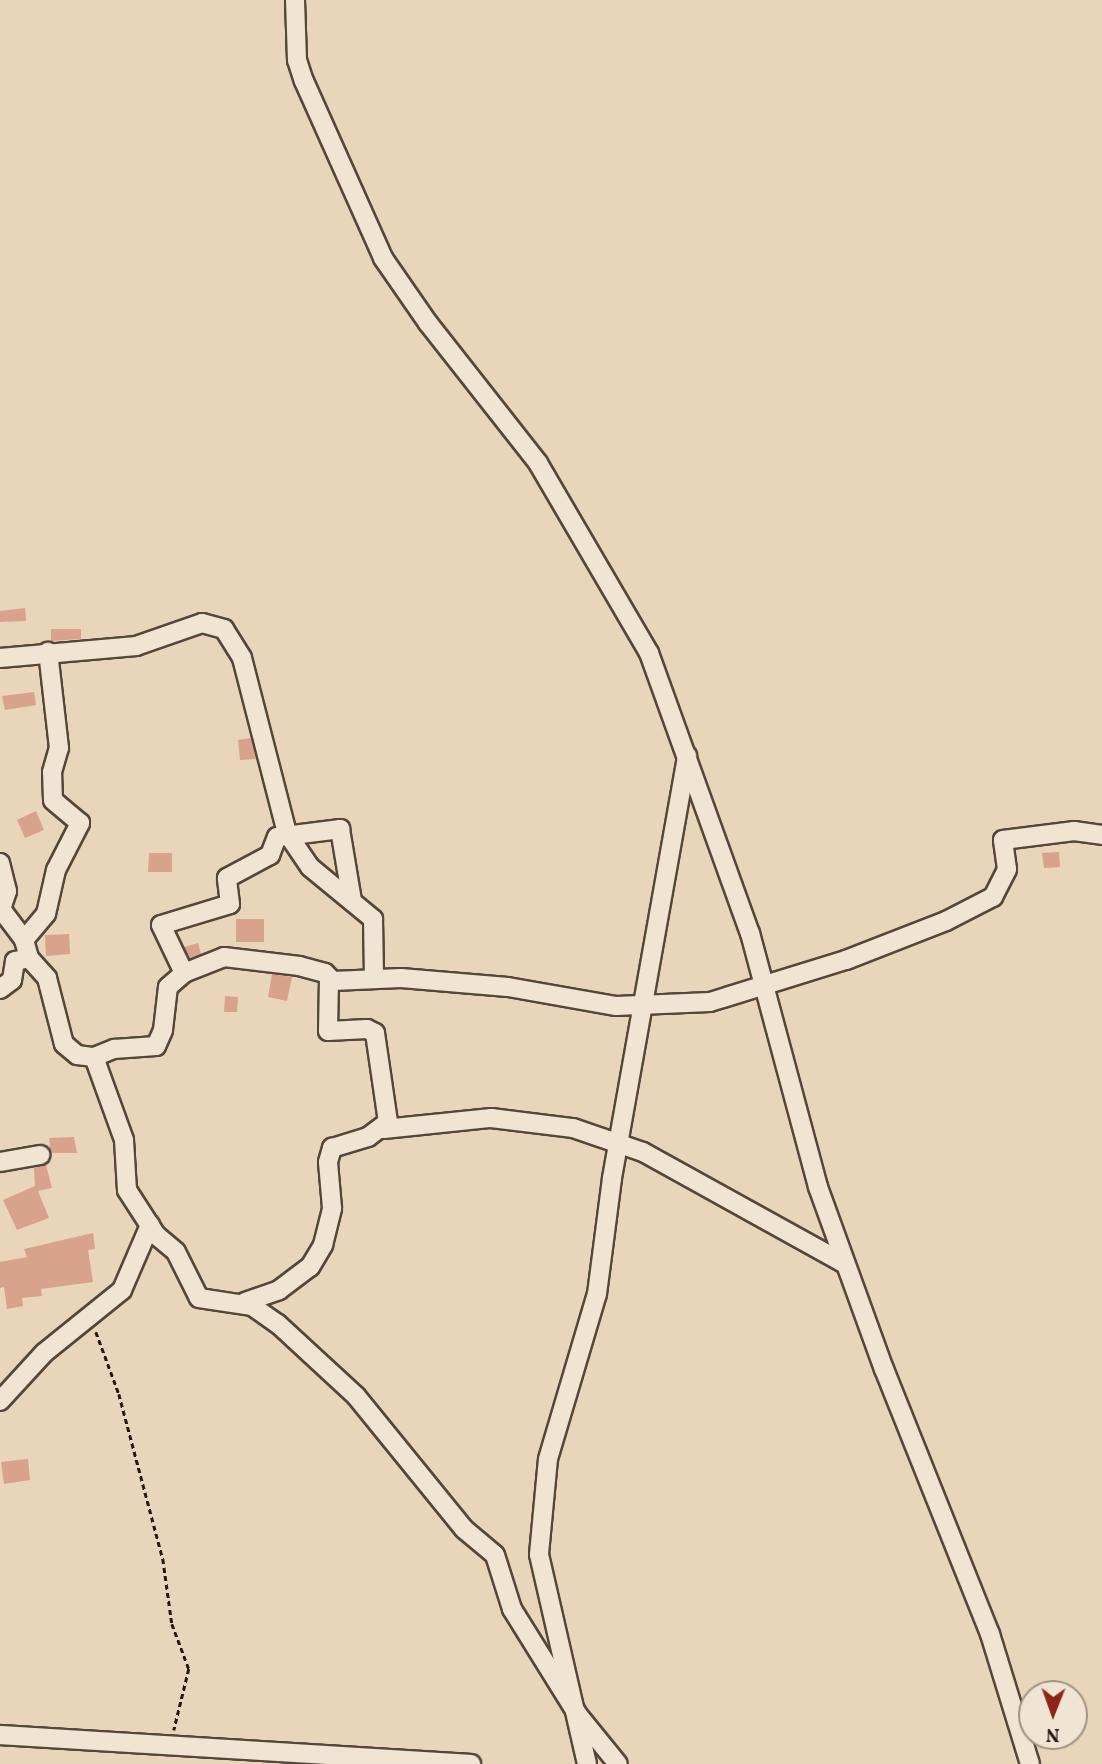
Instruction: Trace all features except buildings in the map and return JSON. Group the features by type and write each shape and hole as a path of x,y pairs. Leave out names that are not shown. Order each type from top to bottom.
{"street":[{"path":"295,0 297,60 304,81 383,258 428,323 538,463 600,564 649,653 688,752 765,988 818,1187 845,1264 990,1634 1030,1764"},
{"path":"0,659 48,652 136,646 202,623 225,629 242,658 263,755 288,835 310,867 373,919 374,978"},
{"path":"24,940 46,914 59,861 74,842 80,823 53,800 52,772 59,748 48,652"},
{"path":"587,1764 539,1554 548,1459 597,1294 619,1144 646,1005 688,752"},
{"path":"184,973 161,925 230,904 227,878 270,855 277,837 340,829 352,901"},
{"path":"329,980 374,978 508,987 586,1003 696,1005 765,988 946,921 993,897 1007,869 1003,840 1074,831 1102,835"},
{"path":"0,863 6,891 1,909 24,940 29,958 47,978 64,1044 77,1055 94,1057 114,1049 156,1046 163,1030 168,987 184,973 224,957 246,957 322,972 329,980 328,1031 368,1029 375,1033 376,1064 388,1104 384,1129"},
{"path":"0,989 12,980 15,961 29,958"},
{"path":"94,1057 124,1140 127,1191 150,1225 176,1252 199,1298 245,1303 278,1324 356,1396 464,1529 495,1555 512,1609 573,1706 618,1764"},
{"path":"245,1303 279,1290 310,1267 318,1255 332,1208 328,1162 335,1143 384,1129 491,1118 573,1128 643,1152 845,1264"},
{"path":"0,1162 40,1155"},
{"path":"0,1401 30,1366 131,1278 150,1225"},
{"path":"0,1735 471,1764"}],"path":[{"path":"89,1315 119,1394 163,1559 172,1623 189,1669 171,1745"}]}
